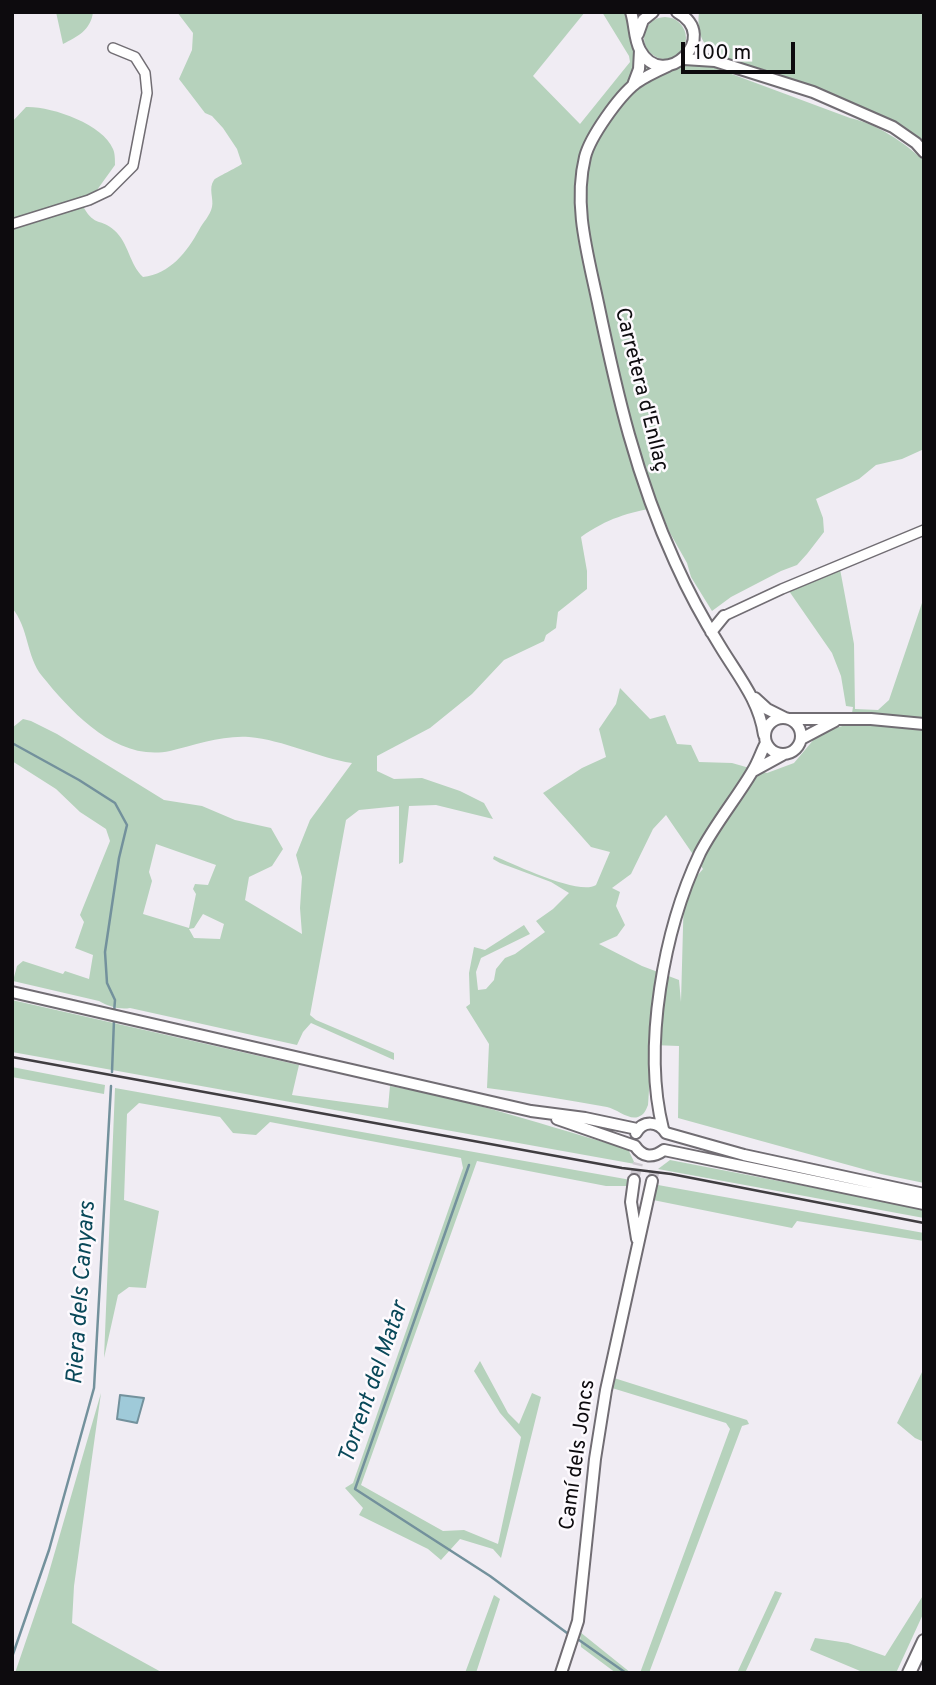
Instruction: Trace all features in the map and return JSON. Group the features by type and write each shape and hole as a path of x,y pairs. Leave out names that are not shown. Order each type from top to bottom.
{"main road":[{"path":"909,1673 923,1644"}],"street":[{"path":"631,12 640,50 652,62 668,66"},
{"path":"637,36 643,20 653,12"},
{"path":"677,12 688,21 699,47 715,61"},
{"path":"696,12 693,45 684,58 715,61 813,92 893,127 924,152"},
{"path":"12,224 89,200 108,191 133,166 147,93 145,73 135,57 113,48"},
{"name":"Carretera d'Enllaç","path":"634,85 639,69 640,50"},
{"name":"Carretera d'Enllaç","path":"684,58 634,85 594,136 585,155 581,187 582,228 620,407 638,470 670,552 711,632 751,694 760,713 765,739"},
{"path":"704,618 724,615 924,530"},
{"path":"711,632 724,615"},
{"name":"Carretera d'Enllaç","path":"751,694 767,709 787,719"},
{"path":"787,719 798,727 801,739"},
{"path":"637,1154 634,1137 651,1110 656,1078 660,996 672,929 684,891 701,852 753,771 768,725 773,721 787,719 871,719 924,724"},
{"path":"753,771 795,749 801,739 837,720"},
{"path":"765,739 773,752 784,754"},
{"path":"12,992 531,1111 641,1127 652,1123 665,1131 744,1155 924,1194"},
{"path":"656,1078 659,1110 667,1142 661,1153"},
{"path":"531,1111 637,1154 647,1156 661,1153 924,1204"},
{"name":"Camí dels Joncs","path":"561,1673 578,1621 597,1445 606,1391 638,1242 661,1153"},
{"name":"Camí dels Joncs","path":"634,1180 631,1202 638,1242"},
{"path":"631,1202 643,1221"}],"green space":[{"path":"56,12 93,12 86,28 63,44"},
{"path":"177,12 585,12 533,76 580,124 630,62 602,12 625,12 628,25 656,73 684,63 702,63 880,129 924,161 924,449 902,459 876,465 859,479 816,499 823,518 824,532 797,565 731,597 712,611 691,577 687,563 659,507 627,514 600,525 581,537 587,589 558,612 556,628 546,635 544,641 504,660 472,694 430,728 377,756 377,771 394,779 422,778 460,791 484,803 493,819 436,805 409,806 403,862 399,864 399,806 359,810 346,820 310,1015 394,1053 394,1060 311,1023 297,1045 130,1008 114,1007 13,981 17,966 23,961 89,979 93,955 75,948 84,922 80,915 110,841 106,829 80,812 56,789 12,761 12,728 23,719 57,734 164,800 202,806 235,820 271,828 283,849 272,866 249,877 245,900 302,934 302,877 296,855 310,820 352,763 249,737 219,739 170,751 151,752 114,742 82,719 42,676 33,660 22,624 12,608 12,122 26,107 37,107 62,113 88,124 107,140 114,151 115,165 84,208 92,218 109,226 119,235 143,277 153,275 177,261 189,246 212,207 211,186 214,180 242,164 237,149 223,128 212,116 205,113 179,79 192,50 193,33","holes":["156,844 216,865 208,885 195,884 193,889 196,894 189,928 143,914 152,881 149,872","203,914 224,924 220,939 194,938 189,929 194,928"]},
{"path":"699,12 924,12 924,146 712,52 700,34"},
{"path":"665,17 680,23 686,38 680,53 665,59 650,53 644,38 650,23"},
{"path":"840,569 854,644 855,709 878,710 889,700 924,597 924,719 852,713 853,707 846,706 841,676 832,653 789,591"},
{"path":"620,688 650,719 665,715 677,744 691,745 699,762 732,763 767,773 794,763 820,732 850,724 924,727 924,1183 881,1174 678,1118 679,1046 652,1045 648,1105 638,1117 630,1117 607,1107 487,1088 489,1044 466,1007 470,1004 469,973 474,947 485,950 524,925 530,934 481,958 476,972 478,990 486,989 494,980 496,969 505,958 545,932 536,921 569,893 551,882 500,863 493,859 494,856 562,883 588,887 596,885 610,852 591,847 543,793 582,768 606,757 599,729 616,704","holes":["666,815 703,869 684,891 681,1002 679,980 642,966 599,944 617,936 625,925 616,906 620,892 612,888 631,874 653,829"]},
{"path":"12,1000 299,1065 292,1095 388,1108 390,1086 421,1092 481,1106 628,1149 635,1164 12,1052"},
{"path":"12,1067 105,1085 104,1094 12,1077"},
{"path":"115,1088 631,1180 629,1186 606,1186 477,1161 361,1485 443,1531 464,1530 498,1544 521,1437 500,1413 474,1371 480,1361 508,1413 519,1424 532,1393 541,1397 501,1558 493,1549 460,1539 441,1560 428,1549 359,1515 363,1508 345,1488 353,1483 463,1168 461,1158 270,1122 256,1135 233,1133 220,1117 139,1103 127,1114 124,1200 159,1211 146,1288 129,1287 118,1295 104,1358"},
{"path":"670,1160 924,1209 924,1218 658,1169"},
{"path":"658,1185 924,1233 924,1241 797,1221 792,1228 653,1200"},
{"path":"924,1368 924,1442 897,1423"},
{"path":"614,1378 747,1420 749,1424 742,1426 649,1673 640,1673 730,1429 726,1423 612,1388"},
{"path":"101,1393 74,1586 72,1623 163,1673 15,1673 47,1579"},
{"path":"775,1591 782,1593 745,1673 737,1673"},
{"path":"924,1594 924,1612 896,1673 865,1673 810,1650 815,1638 848,1643 885,1656"},
{"path":"494,1595 500,1599 476,1673 465,1673"},
{"path":"580,1632 631,1673 616,1673 581,1647"}],"water":[{"path":"120,1395 144,1398 137,1423 117,1419"}],"waterway":[{"name":"Riera dels Canyars","path":"12,743 115,803 127,825 119,858 105,952 107,983 115,1000 114,1013"},
{"name":"Riera dels Canyars","path":"112,1072 114,1020"},
{"name":"Riera dels Canyars","path":"12,1657 49,1550 94,1388 111,1086"},
{"name":"Torrent del Matar","path":"469,1165 355,1489 490,1576 567,1633"},
{"path":"579,1640 626,1673"}],"tunnel":[{"path":"634,1180 638,1163"},
{"path":"652,1181 655,1170"}],"railway":[{"path":"12,1057 622,1168 671,1174 924,1223"}]}
